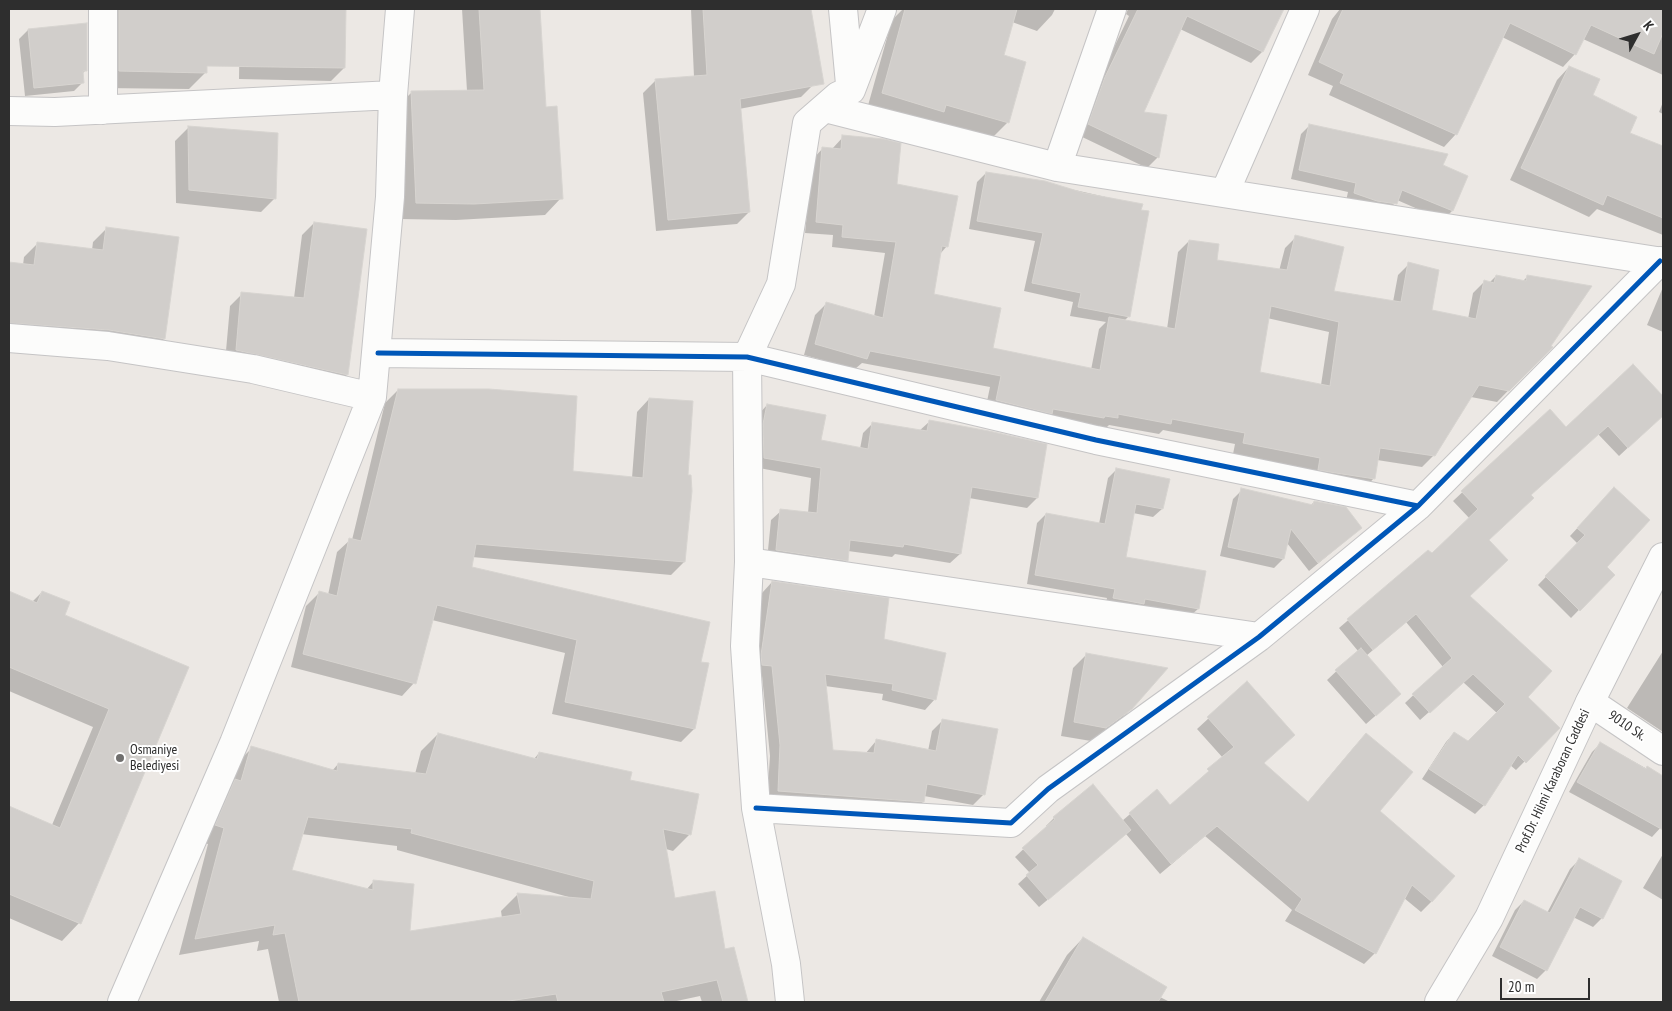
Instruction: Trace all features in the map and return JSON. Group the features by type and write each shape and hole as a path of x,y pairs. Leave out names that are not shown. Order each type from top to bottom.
{"street":[{"path":"103,9 103,110"},
{"path":"122,1002 234,743 372,397 378,353 390,197 393,95 400,9"},
{"path":"843,9 851,90"},
{"path":"790,1002 786,964 756,808 745,646 749,562 747,357 781,284 806,123 838,96 851,90 882,9"},
{"path":"1057,167 1112,9"},
{"path":"1226,192 1305,9"},
{"path":"9,111 103,110 393,95"},
{"path":"825,108 1057,167 1226,192 1662,262"},
{"path":"756,808 1011,823 1048,789 1259,637 1418,506 1662,262"},
{"path":"9,338 108,346 253,369 372,397"},
{"path":"378,353 747,357 1096,440 1418,506"},
{"name":"Prof.Dr. Hilmi Karaboran Caddesi","path":"1439,1002 1489,918 1590,702 1663,558"},
{"path":"749,562 1259,637"},
{"name":"9010 Sk.","path":"1590,702 1663,751"}],"building":[{"path":"119,9 346,9 345,68 207,66 207,73 119,71"},
{"path":"479,9 540,9 546,107 557,106 563,199 474,204 416,203 411,91 484,90"},
{"path":"703,9 811,9 824,84 740,99 750,212 668,220 655,79 707,75"},
{"path":"905,9 1017,9 1004,55 1026,62 1009,123 946,105 944,112 882,93"},
{"path":"1138,9 1284,9 1263,52 1187,16 1144,112 1167,115 1159,158 1088,124 1105,77"},
{"path":"1343,9 1663,9 1663,33 1654,54 1591,25 1576,55 1510,23 1457,135 1340,83 1344,74 1319,62"},
{"path":"87,23 87,71 83,71 84,83 34,88 28,29"},
{"path":"1569,66 1600,79 1593,95 1637,117 1630,133 1663,146 1663,218 1607,195 1603,205 1521,168"},
{"path":"1309,124 1448,154 1443,165 1468,176 1453,211 1402,190 1397,204 1377,201 1354,193 1356,183 1299,170"},
{"path":"188,126 278,133 276,199 189,190"},
{"path":"842,135 884,139 901,143 897,184 958,196 948,247 942,246 934,294 1001,308 993,348 1100,370 1109,317 1175,329 1189,240 1219,244 1217,260 1287,270 1295,235 1344,247 1334,291 1401,302 1408,262 1439,270 1432,310 1476,319 1484,280 1494,283 1496,275 1526,281 1527,275 1592,286 1551,346 1553,347 1509,391 1479,385 1435,456 1380,448 1375,479 1318,470 1320,458 1243,443 1245,433 1172,419 1171,424 1118,414 1118,418 1105,416 1104,418 1053,409 1052,414 996,400 1001,376 870,351 867,359 815,344 826,302 883,318 896,242 842,237 843,225 816,222 822,147 841,149","holes":["1271,306 1339,322 1330,386 1260,372"]},
{"path":"986,172 1045,181 1084,193 1143,204 1141,210 1149,211 1130,317 1078,307 1081,293 1032,283 1043,233 977,221"},
{"path":"314,222 367,229 348,375 236,350 241,292 304,298"},
{"path":"106,227 179,237 165,339 109,330 9,323 9,262 34,265 37,242 103,250"},
{"path":"1633,364 1663,396 1663,416 1628,448 1608,426 1531,495 1534,498 1489,540 1508,560 1470,596 1552,671 1528,697 1560,728 1526,763 1518,755 1485,806 1429,769 1454,732 1468,741 1505,704 1473,674 1430,713 1412,694 1452,658 1416,614 1373,650 1347,619 1428,550 1432,553 1478,509 1461,491 1550,409 1566,427"},
{"path":"398,389 489,389 577,396 573,471 643,478 649,398 693,401 688,475 691,475 692,491 685,562 476,544 472,567 710,622 701,662 709,663 695,729 565,702 577,640 437,605 416,684 303,654 319,591 337,596 349,538 361,541"},
{"path":"767,404 826,415 821,440 868,449 872,422 927,431 929,420 1047,444 1038,498 972,487 961,554 904,544 903,547 850,540 848,561 776,550 780,509 817,513 821,468 764,458 763,424"},
{"path":"1116,468 1170,479 1163,509 1136,504 1126,557 1206,571 1199,609 1145,599 1144,604 1113,598 1115,589 1035,575 1046,513 1105,524"},
{"path":"1614,487 1650,520 1607,567 1615,575 1580,611 1545,576 1585,535 1577,528"},
{"path":"1241,488 1313,505 1314,501 1346,507 1362,528 1318,563 1291,529 1284,559 1228,547"},
{"path":"772,581 889,598 884,639 946,653 936,700 892,690 893,684 825,674 833,750 874,753 876,739 936,751 942,719 998,729 985,795 927,784 924,802 778,791 780,745 772,666 762,665 761,655"},
{"name":"Osmaniye Belediyesi","path":"9,591 37,603 42,591 70,602 65,615 189,667 81,924 9,894 9,806 60,828 109,709 9,667"},
{"path":"1361,648 1401,694 1376,716 1335,670"},
{"path":"1086,653 1168,668 1132,709 1106,728 1074,722"},
{"path":"1247,681 1295,735 1264,763 1308,802 1366,733 1413,772 1380,811 1455,876 1432,902 1412,885 1376,954 1295,910 1302,899 1217,826 1171,864 1129,813 1157,789 1170,805 1209,771 1207,769 1234,747 1207,717"},
{"path":"438,733 537,759 539,752 632,772 630,780 699,794 691,835 663,829 675,898 715,891 725,949 734,947 748,1002 723,1002 717,980 661,992 664,1002 558,1002 556,994 502,1002 299,1002 285,933 273,935 275,925 195,939 224,828 215,825 235,779 241,781 251,746 337,771 338,763 426,774","holes":["308,817 412,829 411,833 594,881 591,899 517,893 521,914 410,931 414,884 373,880 373,890 292,870"]},
{"path":"1600,742 1646,769 1647,766 1663,776 1663,830 1577,782"},
{"path":"1093,784 1131,830 1048,900 1026,875 1038,865 1022,848 1055,819 1053,817"},
{"path":"1579,858 1622,881 1603,919 1580,907 1547,971 1500,947 1524,900 1550,913"},
{"path":"1083,937 1167,987 1158,1002 1045,1002"}],"cycle path":[{"path":"756,808 1011,823 1048,789 1259,637 1418,506 1660,261"},
{"path":"378,353 747,357 1096,440 1418,506"}],"place":[{"name":"Osmaniye Belediyesi","path":"120,758"}]}
